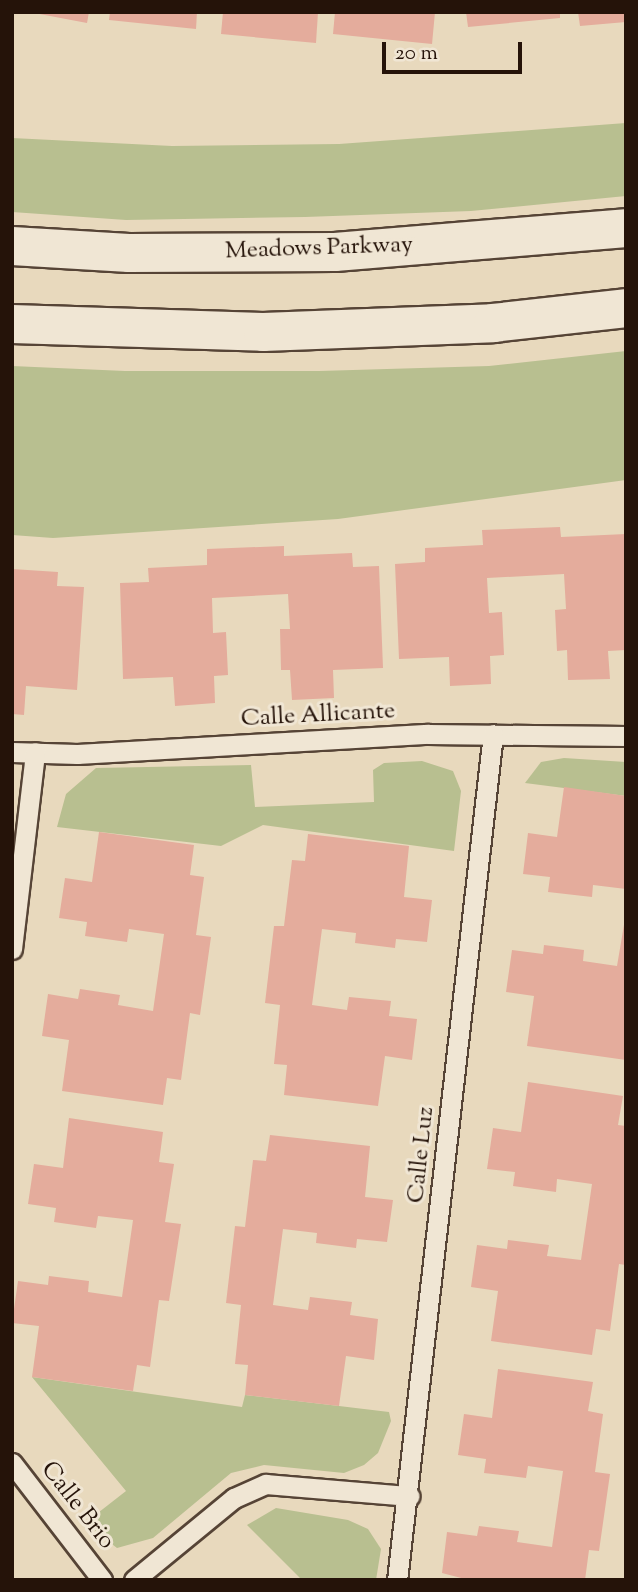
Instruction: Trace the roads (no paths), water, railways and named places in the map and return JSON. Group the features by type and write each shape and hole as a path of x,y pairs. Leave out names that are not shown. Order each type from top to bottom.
{"main road":[{"name":"Meadows Parkway","path":"12,246 129,253 335,252 626,228"},
{"path":"12,324 263,332 493,323 626,308"}],"lane":[{"name":"Calle Allicante","path":"12,752 493,734 626,736"},
{"name":"Calle Luz","path":"397,1580 409,1496 493,734"},
{"path":"12,948 35,752"},
{"name":"Calle Brio","path":"12,1463 102,1580"},
{"path":"134,1580 234,1498 265,1484 409,1496"}]}
